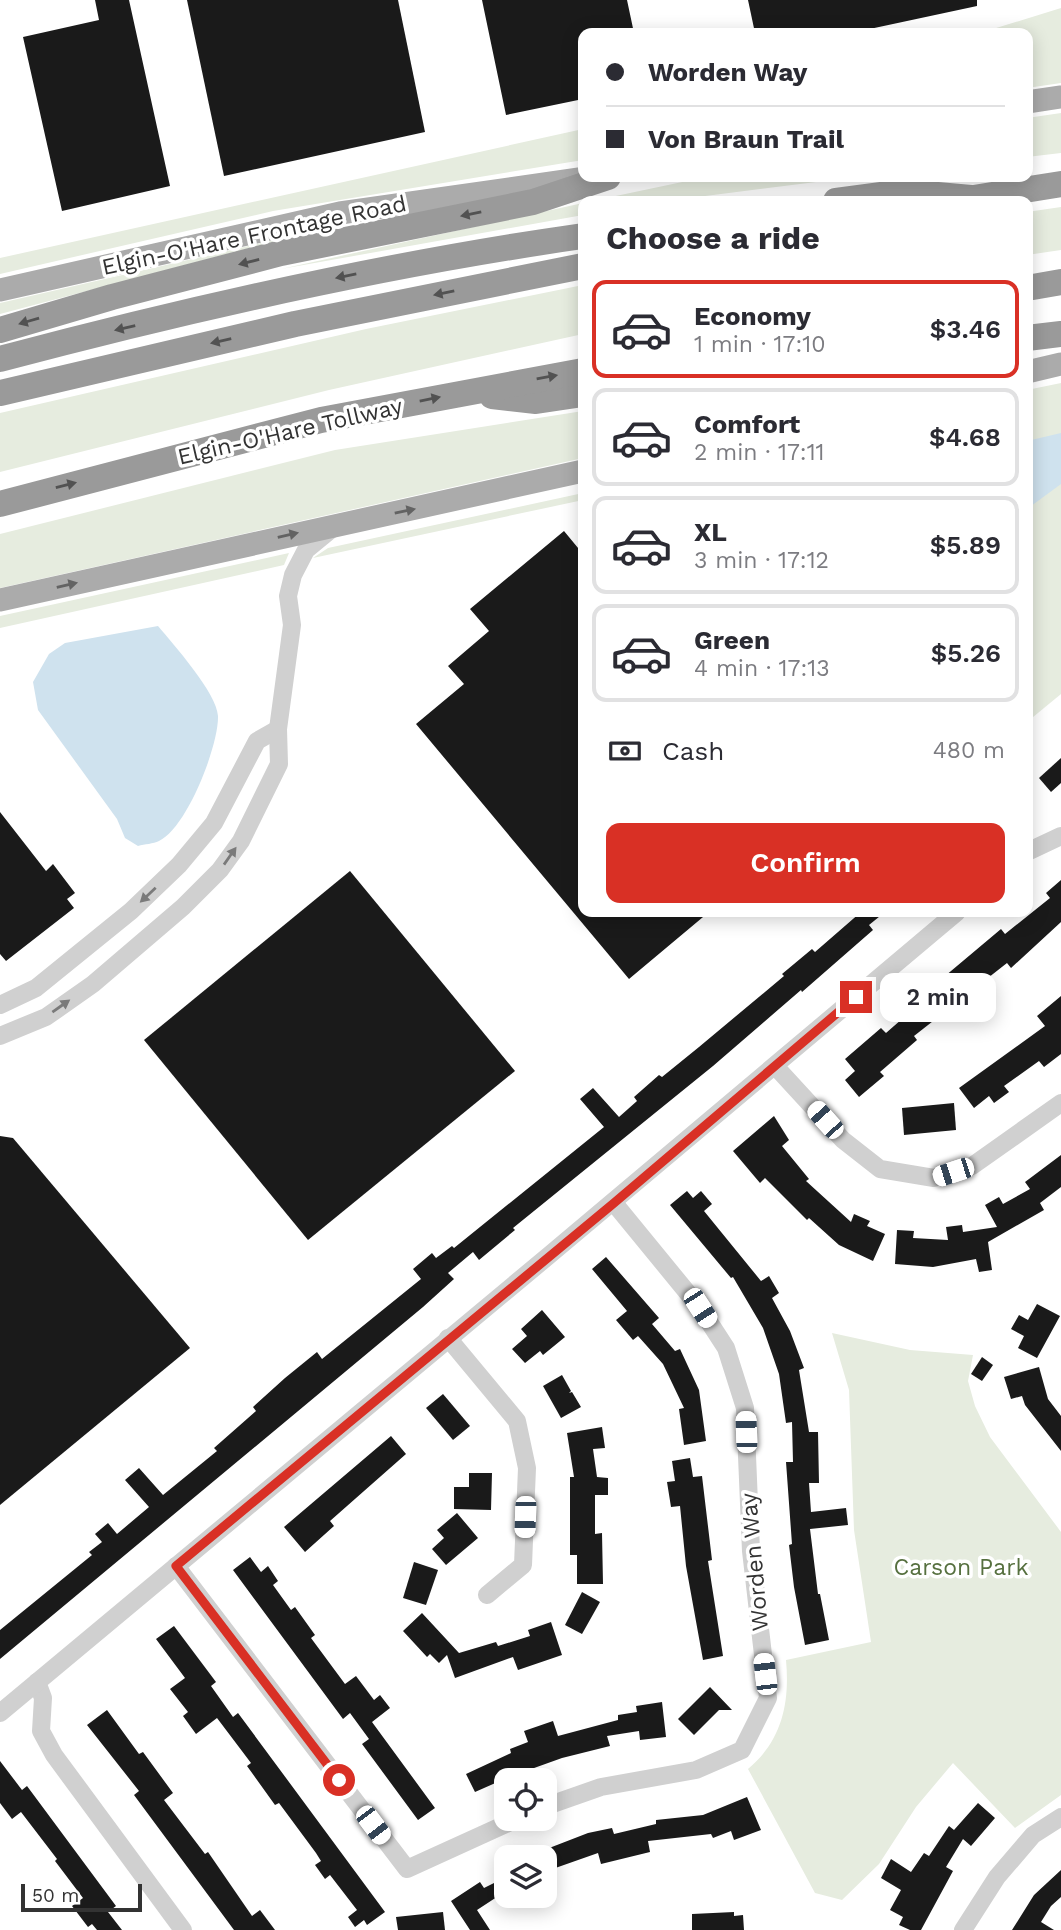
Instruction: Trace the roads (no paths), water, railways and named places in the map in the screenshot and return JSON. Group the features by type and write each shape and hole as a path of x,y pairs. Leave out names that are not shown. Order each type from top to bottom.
{"highway":[{"path":"0,330 112,297 281,253 533,202 593,182"},
{"path":"986,196 1061,184"},
{"path":"874,196 904,192 932,196"},
{"path":"0,359 332,278 578,237"},
{"path":"0,393 295,324 578,267"},
{"path":"1033,287 1061,282"},
{"path":"1033,337 1061,334"},
{"name":"Elgin-O'Hare Tollway","path":"0,504 321,420 578,372"},
{"path":"463,393 536,401 578,395"}],"main road":[{"path":"1033,101 1061,97"},
{"name":"Elgin-O'Hare Frontage Road","path":"0,290 340,213 578,179"},
{"path":"1033,371 1061,364"},
{"path":"0,600 578,472"}],"street":[{"path":"0,1036 46,1017 93,984 183,907 220,870 241,841 279,764 278,729 292,625 288,596 293,575 306,550 338,524"},
{"path":"0,1005 36,988 131,911 179,865 214,823 257,741 278,729"},
{"path":"1033,849 1061,836"},
{"path":"0,1713 448,1338 614,1203 951,917"},
{"path":"775,1066 843,1140 880,1169 934,1178 972,1166 1061,1103"},
{"name":"Worden Way","path":"557,1802 601,1787 696,1770 742,1749 768,1698 751,1551 745,1408 726,1348 700,1308 614,1203"},
{"path":"448,1338 517,1421 527,1468 523,1565 487,1595"},
{"path":"176,1566 407,1869 494,1829"},
{"path":"37,1682 43,1698 41,1731 54,1755 183,1930"},
{"path":"962,1930 997,1877 1033,1835 1061,1817"}],"water":[{"path":"1061,433 1061,484 1033,505 1033,440"},
{"path":"158,626 210,695 216,706 217,729 207,765 180,820 170,833 159,841 138,846 125,838 117,819 38,710 33,682 49,654 65,643"}],"park label":[{"name":"Carson Park","path":"961,1567"}]}
